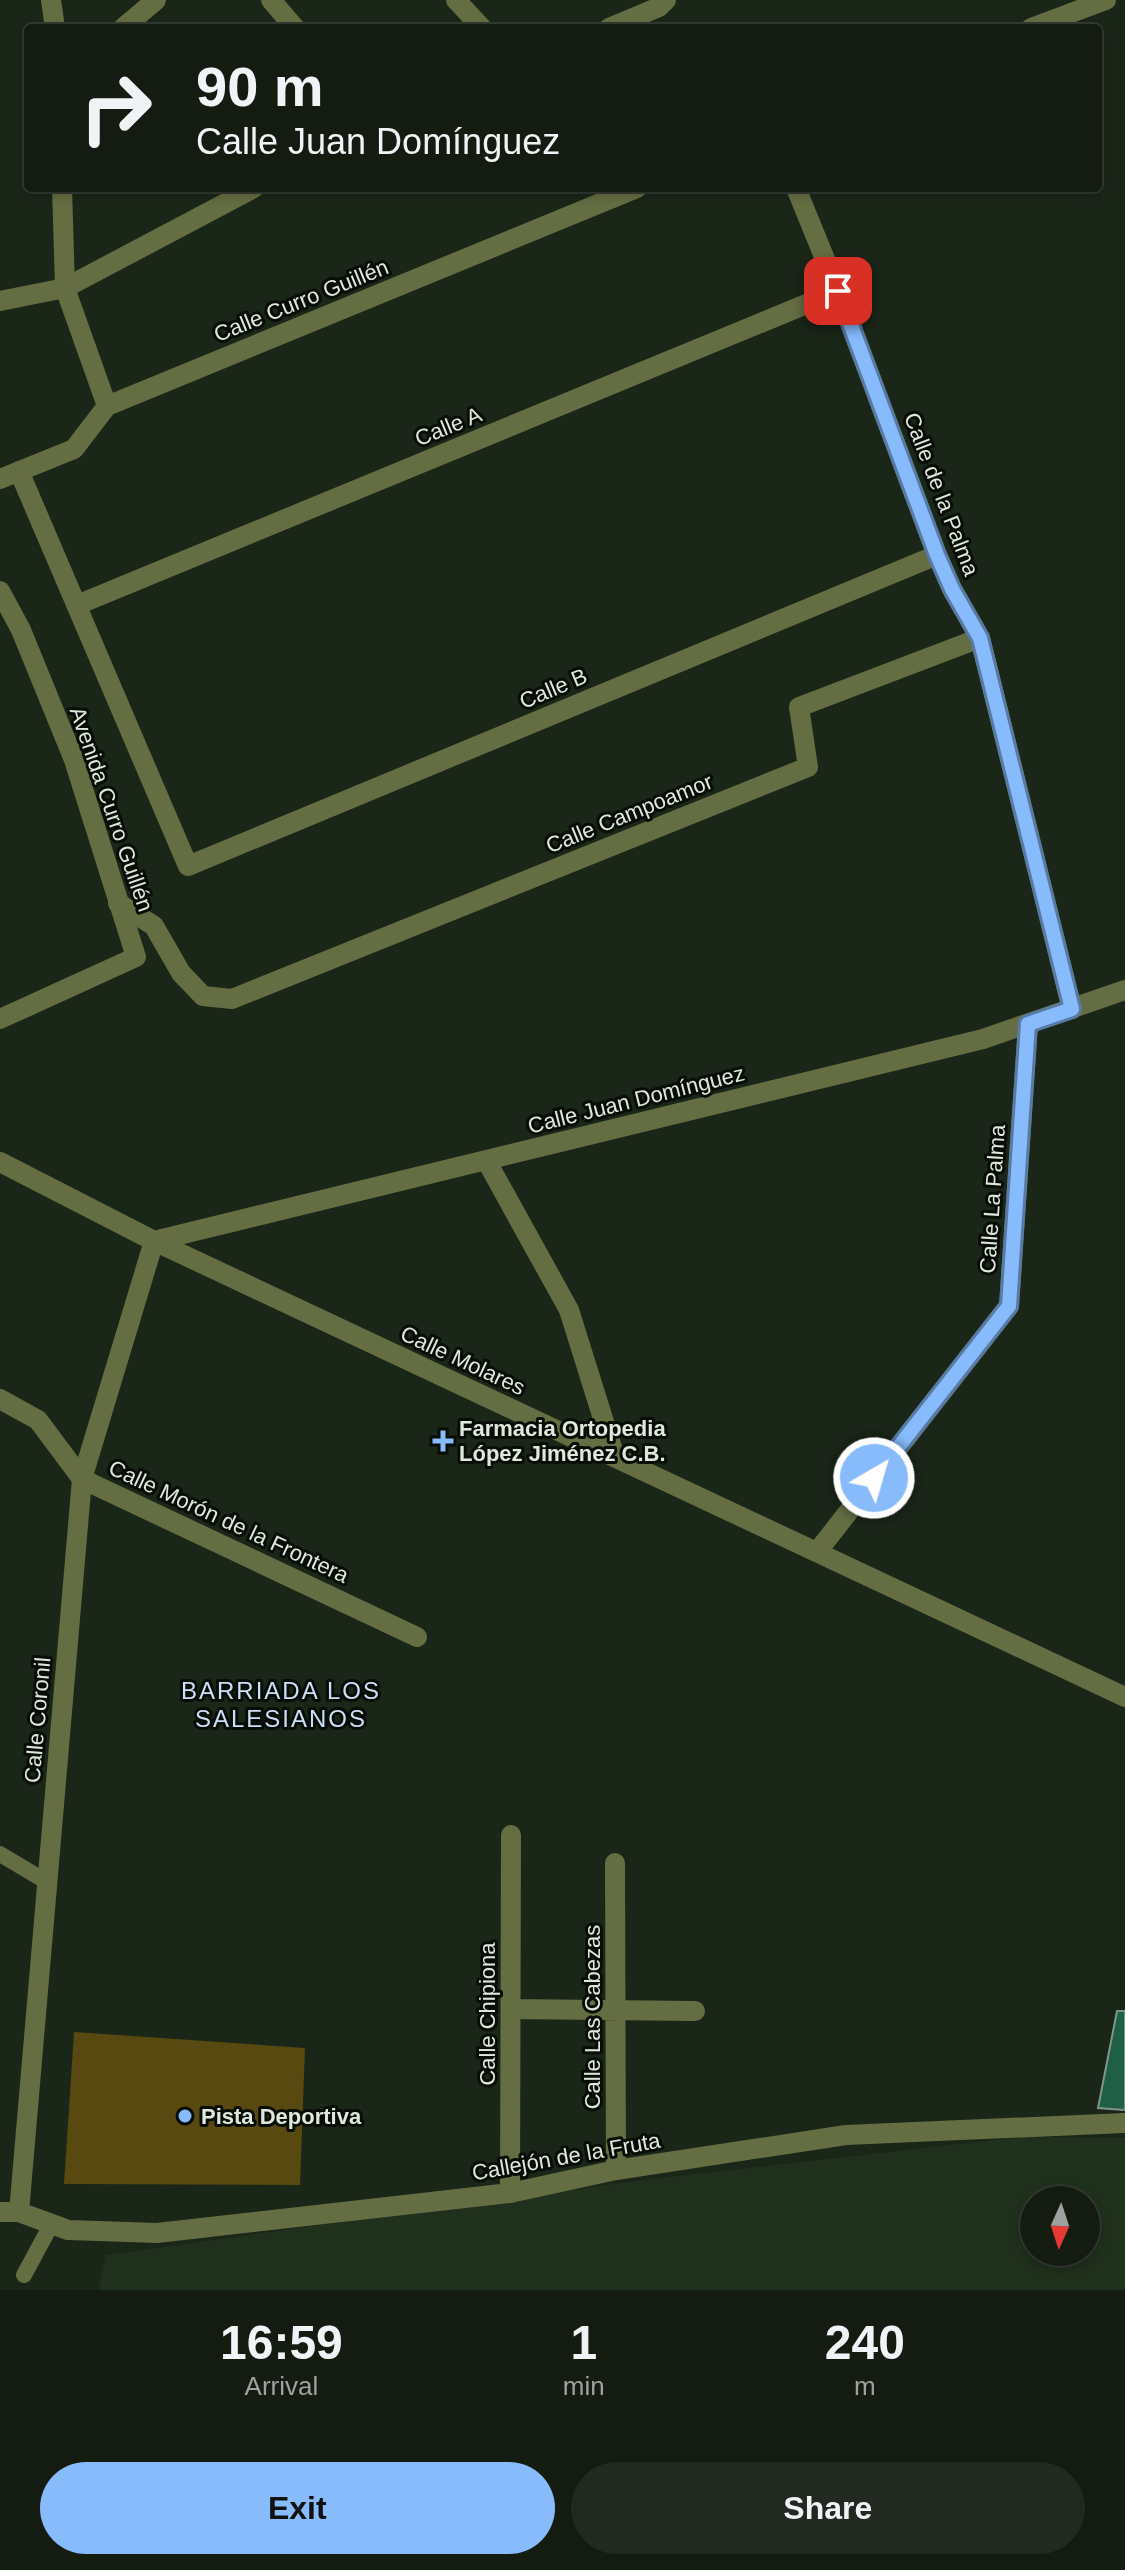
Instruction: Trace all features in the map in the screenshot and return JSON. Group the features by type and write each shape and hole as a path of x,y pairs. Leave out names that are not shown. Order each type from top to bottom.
{"street":[{"path":"51,0 54,24"},
{"path":"128,24 156,0"},
{"path":"271,0 292,24"},
{"path":"456,0 478,24"},
{"path":"615,24 640,6 659,7 666,0"},
{"path":"1042,24 1106,0"},
{"path":"62,192 65,288 107,406 74,449 10,475 77,605"},
{"path":"0,301 65,288 246,192"},
{"name":"Calle Curro Guillén","path":"107,406 627,192"},
{"name":"Calle de la Palma","path":"798,192 937,555 980,638 1072,1009"},
{"name":"Calle A","path":"77,605 838,291"},
{"name":"Calle B","path":"77,605 188,866 937,555"},
{"name":"Avenida Curro Guillén","path":"0,591 21,630 74,760 136,957 0,1019"},
{"name":"Calle Campoamor","path":"118,903 154,926 181,973 203,996 232,999 808,767 799,707 980,638"},
{"name":"Calle Juan Domínguez","path":"154,1241 983,1039 1125,990"},
{"name":"Calle La Palma","path":"817,1552 1009,1306 1028,1024"},
{"path":"486,1160 569,1310 615,1457"},
{"name":"Calle Molares","path":"0,1162 154,1241 1125,1697"},
{"name":"Calle Coronil","path":"10,2212 47,1882 82,1479 154,1241"},
{"name":"Calle Morón de la Frontera","path":"0,1399 38,1420 82,1479 417,1637"},
{"name":"Calle Chipiona","path":"510,2193 511,1835"},
{"name":"Calle Las Cabezas","path":"615,1863 616,2170"},
{"path":"511,2009 695,2011"},
{"name":"Callejón de la Fruta","path":"10,2212 68,2230 157,2233 510,2193 616,2170 846,2135 1125,2123"}],"lane":[{"path":"0,1854 47,1882"},
{"path":"24,2275 51,2225"}],"shaded area":[{"name":"Pista Deportiva","path":"74,2032 305,2048 300,2185 64,2184"},
{"path":"1021,2137 1125,2138 1125,2290 98,2290 106,2255 635,2181"}],"building":[{"path":"1117,2011 1125,2011 1125,2110 1098,2108"}],"place":[{"name":"Farmacia Ortopedia López Jiménez C.B.","path":"443,1441"},
{"name":"Pista Deportiva","path":"185,2116"}],"district":[{"name":"BARRIADA LOS SALESIANOS","path":"281,1705"}],"route":[{"path":"838,291 937,555 980,638 1072,1009 1028,1024 1009,1306 874,1478"}]}
